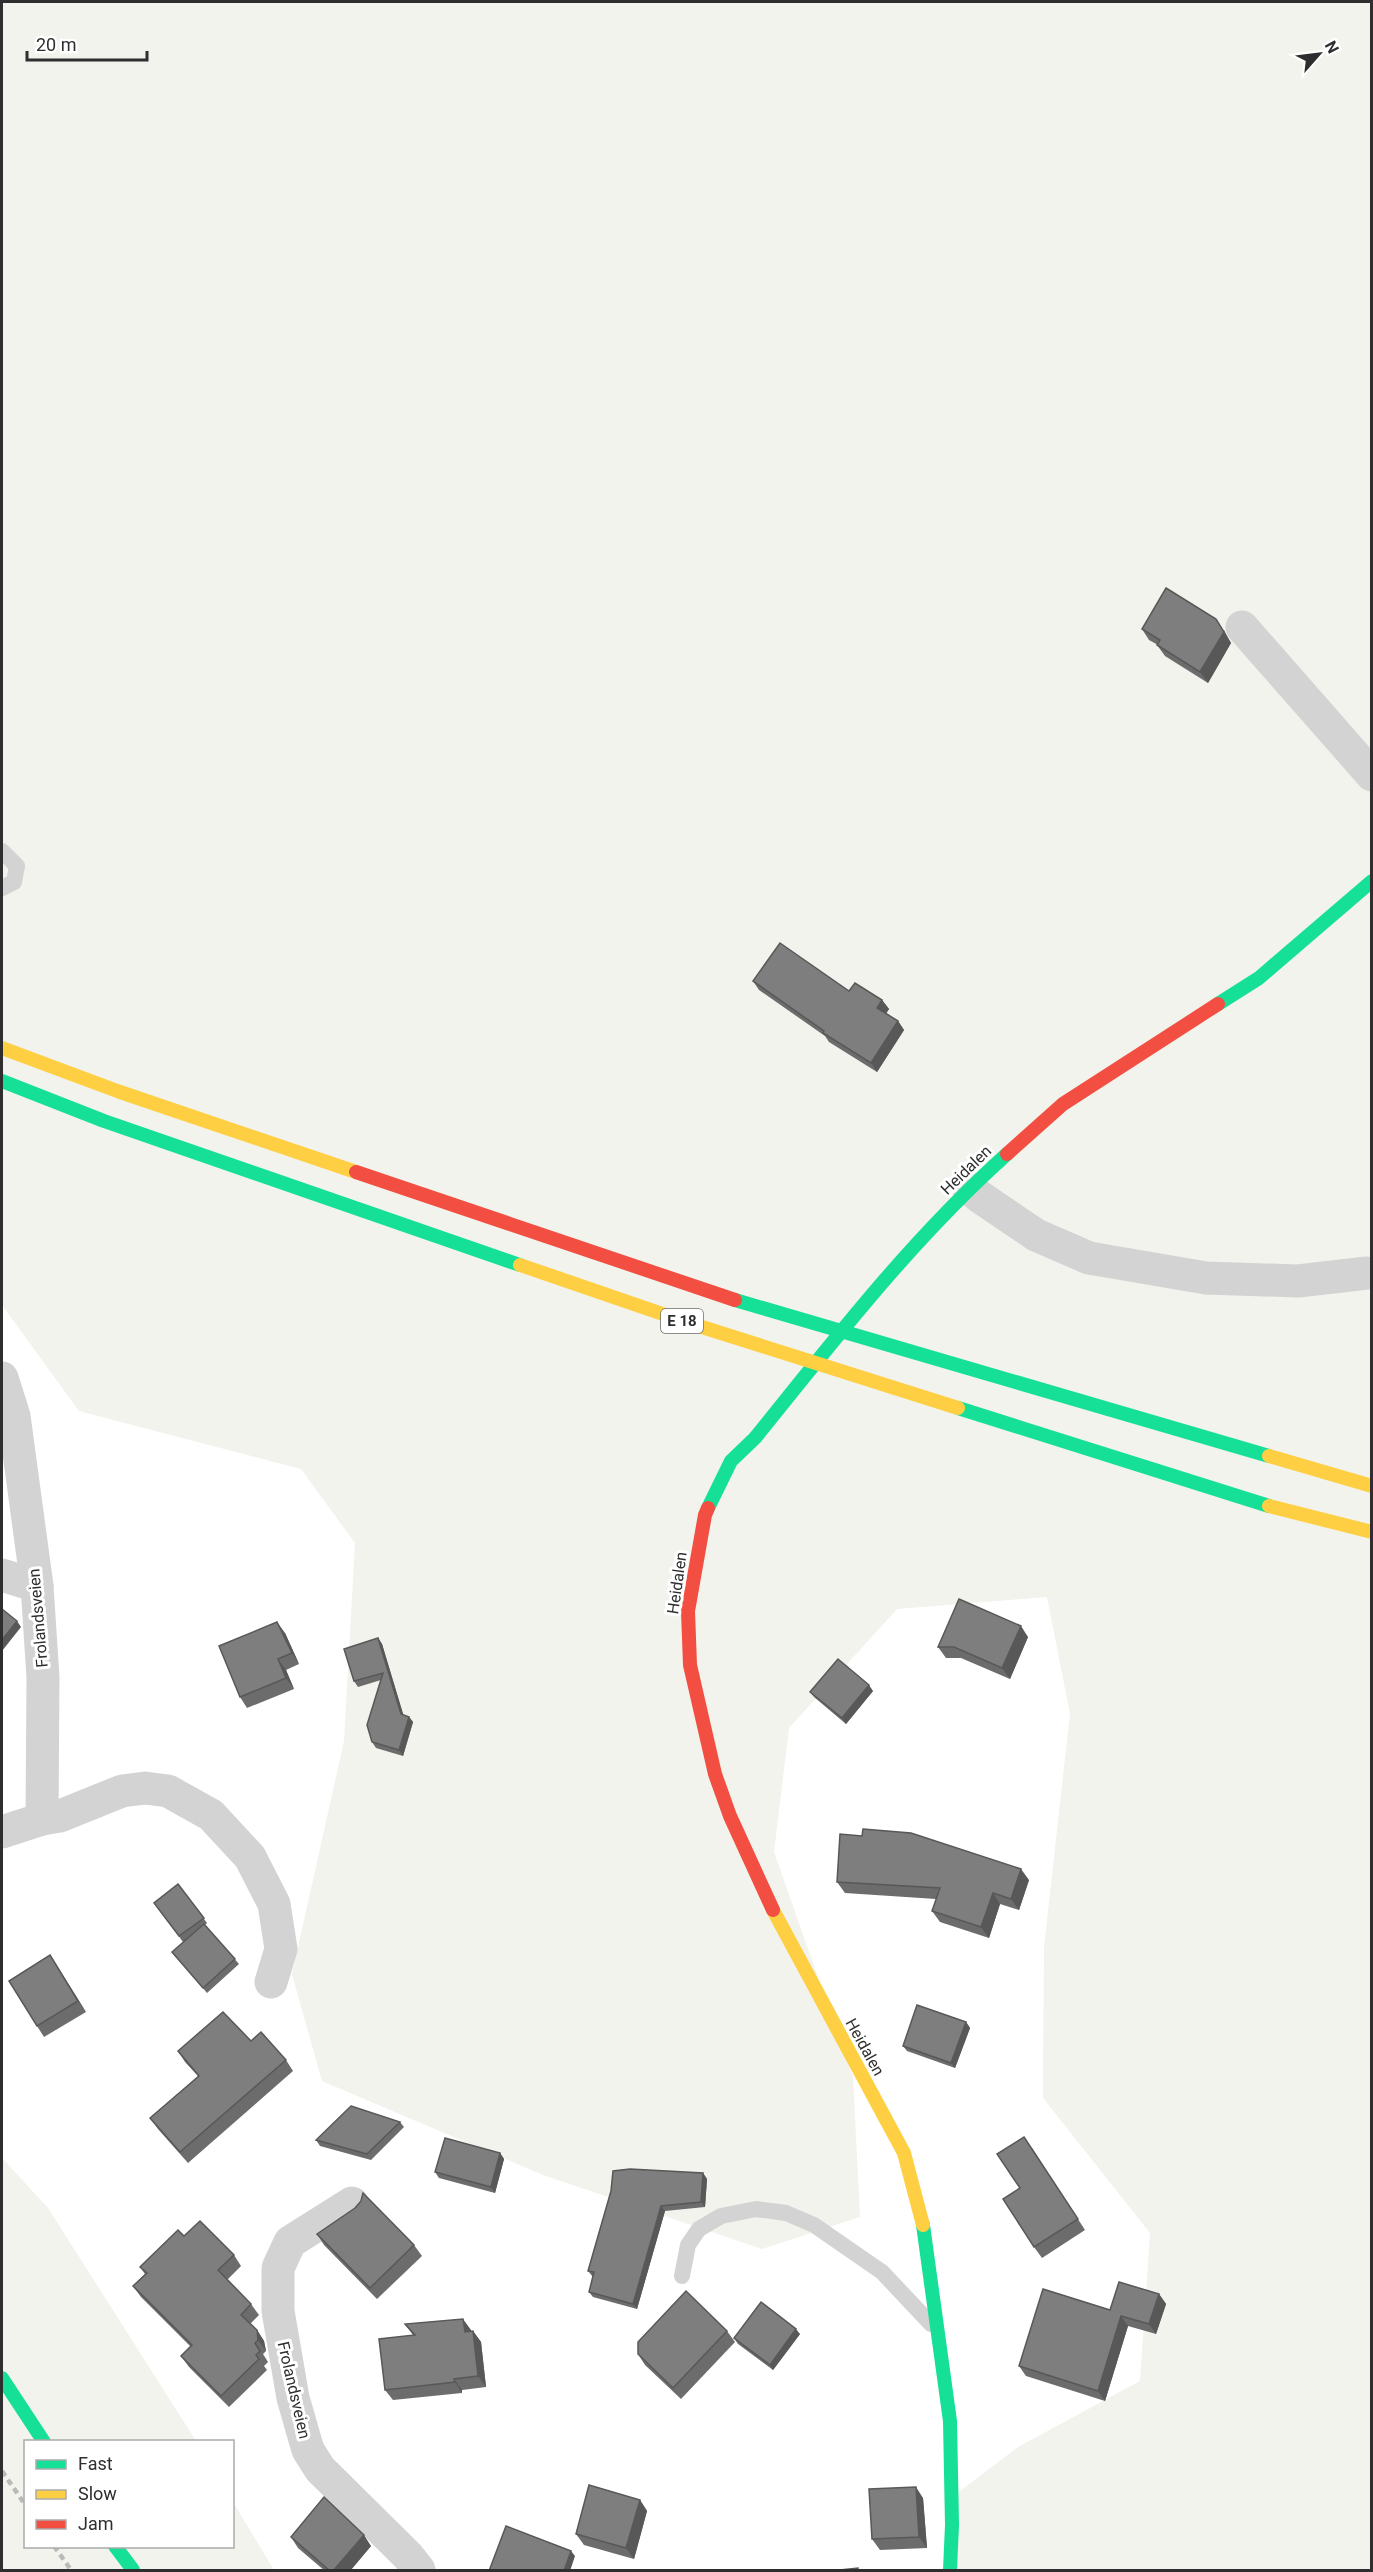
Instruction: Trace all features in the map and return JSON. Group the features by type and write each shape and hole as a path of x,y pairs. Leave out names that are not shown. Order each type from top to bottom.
{"main road":[{"name":"Heidalen","path":"950,2571 952,2524 950,2421 924,2228 904,2153 786,1937 730,1816 715,1774 690,1665 688,1611 705,1515 731,1461 755,1438 892,1269 969,1188 1063,1104 1259,978 1371,880"},
{"name":"E 18","path":"2,1048 120,1092 695,1288 1371,1486"},
{"name":"E 18","path":"2,1081 104,1121 683,1321 1283,1510 1371,1532"},
{"path":"2,2378 43,2440"},
{"path":"116,2548 133,2571"}],"street":[{"path":"1242,627 1371,775"},
{"path":"969,1188 1036,1235 1089,1258 1206,1278 1298,1281 1367,1273"},
{"name":"Frolandsveien","path":"2,1378 14,1416 37,1586 43,1677 42,1818"},
{"path":"2,1575 37,1586"},
{"path":"2,1832 42,1818 60,1816 122,1791 145,1788 168,1791 211,1815 250,1857 274,1904 281,1949 271,1982"},
{"name":"Frolandsveien","path":"352,2203 290,2242 278,2268 278,2311 292,2398 308,2450 320,2469 408,2556 419,2571"}],"lane":[{"path":"2,851 17,866 14,882 2,888"},
{"path":"682,2276 688,2245 699,2229 722,2216 756,2209 786,2213 814,2225 882,2272 936,2329"}],"shaded area":[{"path":"2,2 1371,2 1371,2570 952,2570 955,2495 1018,2447 1140,2381 1150,2233 1043,2098 1044,1947 1070,1714 1047,1597 897,1609 789,1728 774,1852 853,2077 860,2217 762,2249 543,2175 322,2081 292,1974 344,1741 355,1543 301,1469 79,1411 2,1305"},
{"path":"2,2158 48,2208 195,2440 24,2440 24,2548 234,2548 234,2504 274,2570 2,2570"}],"building":[{"path":"1166,588 1216,619 1224,632 1200,672 1157,645 1160,640 1142,629"},
{"path":"780,943 849,991 855,983 882,1000 877,1008 898,1021 871,1063 823,1033 824,1031 753,981"},
{"path":"959,1599 1021,1626 1002,1668 954,1647 938,1647"},
{"path":"2,1609 17,1621 2,1640"},
{"path":"277,1622 292,1653 278,1659 286,1678 240,1697 219,1646"},
{"path":"378,1638 401,1714 409,1717 399,1750 372,1742 367,1725 383,1673 354,1681 344,1649"},
{"path":"838,1659 869,1685 842,1718 810,1692"},
{"path":"863,1829 911,1833 1021,1869 1011,1899 993,1893 981,1927 932,1911 940,1888 837,1882 840,1834 862,1836"},
{"path":"178,1884 204,1918 179,1936 154,1903"},
{"path":"204,1924 235,1959 203,1988 172,1952"},
{"path":"50,1955 78,2001 37,2026 9,1981"},
{"path":"917,2005 966,2022 951,2063 903,2046"},
{"path":"223,2012 251,2041 261,2032 286,2060 180,2152 150,2118 199,2076 178,2051"},
{"path":"351,2106 400,2122 367,2154 316,2140"},
{"path":"1024,2137 1078,2219 1034,2247 1003,2199 1020,2188 997,2154"},
{"path":"445,2138 500,2153 491,2187 435,2172"},
{"path":"630,2169 703,2173 701,2202 661,2206 633,2304 589,2292 594,2272 588,2271 611,2191 613,2171"},
{"path":"363,2193 414,2245 370,2288 317,2234 355,2208 361,2201"},
{"path":"200,2221 234,2255 218,2270 251,2304 241,2315 257,2330 258,2340 255,2343 260,2351 256,2355 259,2359 221,2396 181,2356 192,2345 133,2286 147,2273 140,2267 178,2230 184,2236"},
{"path":"1119,2282 1159,2294 1149,2324 1121,2316 1098,2391 1019,2366 1043,2289 1110,2310"},
{"path":"686,2291 727,2331 673,2388 638,2354 638,2342"},
{"path":"761,2302 796,2329 770,2365 734,2338"},
{"path":"463,2319 465,2332 473,2331 478,2376 454,2379 455,2382 385,2390 379,2339 415,2335 405,2324"},
{"path":"589,2485 640,2500 626,2548 576,2534"},
{"path":"916,2487 919,2537 872,2539 869,2489"},
{"path":"324,2497 364,2535 333,2571 330,2571 291,2537"},
{"path":"506,2526 571,2551 564,2571 489,2571"},
{"path":"858,2568 858,2571 830,2571"}],"railway":[{"path":"2,2471 24,2503"},
{"path":"55,2548 71,2570"}],"traffic: fast":[{"path":"1218,1004 1259,978 1372,881"},
{"path":"2,1081 104,1121 520,1265"},
{"path":"708,1508 731,1461 755,1438 907,1255 939,1220 1007,1154"},
{"path":"735,1300 1269,1456"},
{"path":"958,1408 1269,1506"},
{"path":"923,2225 950,2421 952,2525 950,2570"},
{"path":"2,2378 43,2440"},
{"path":"116,2548 133,2570"}],"traffic: slow":[{"path":"2,1048 120,1092 356,1172"},
{"path":"520,1265 683,1321 958,1408"},
{"path":"1269,1456 1372,1486"},
{"path":"1269,1506 1372,1532"},
{"path":"773,1910 904,2153 923,2225"}],"traffic: jam":[{"path":"1007,1154 1063,1104 1218,1004"},
{"path":"356,1172 735,1300"},
{"path":"708,1508 688,1611 690,1665 715,1774 730,1816 773,1910"}]}
